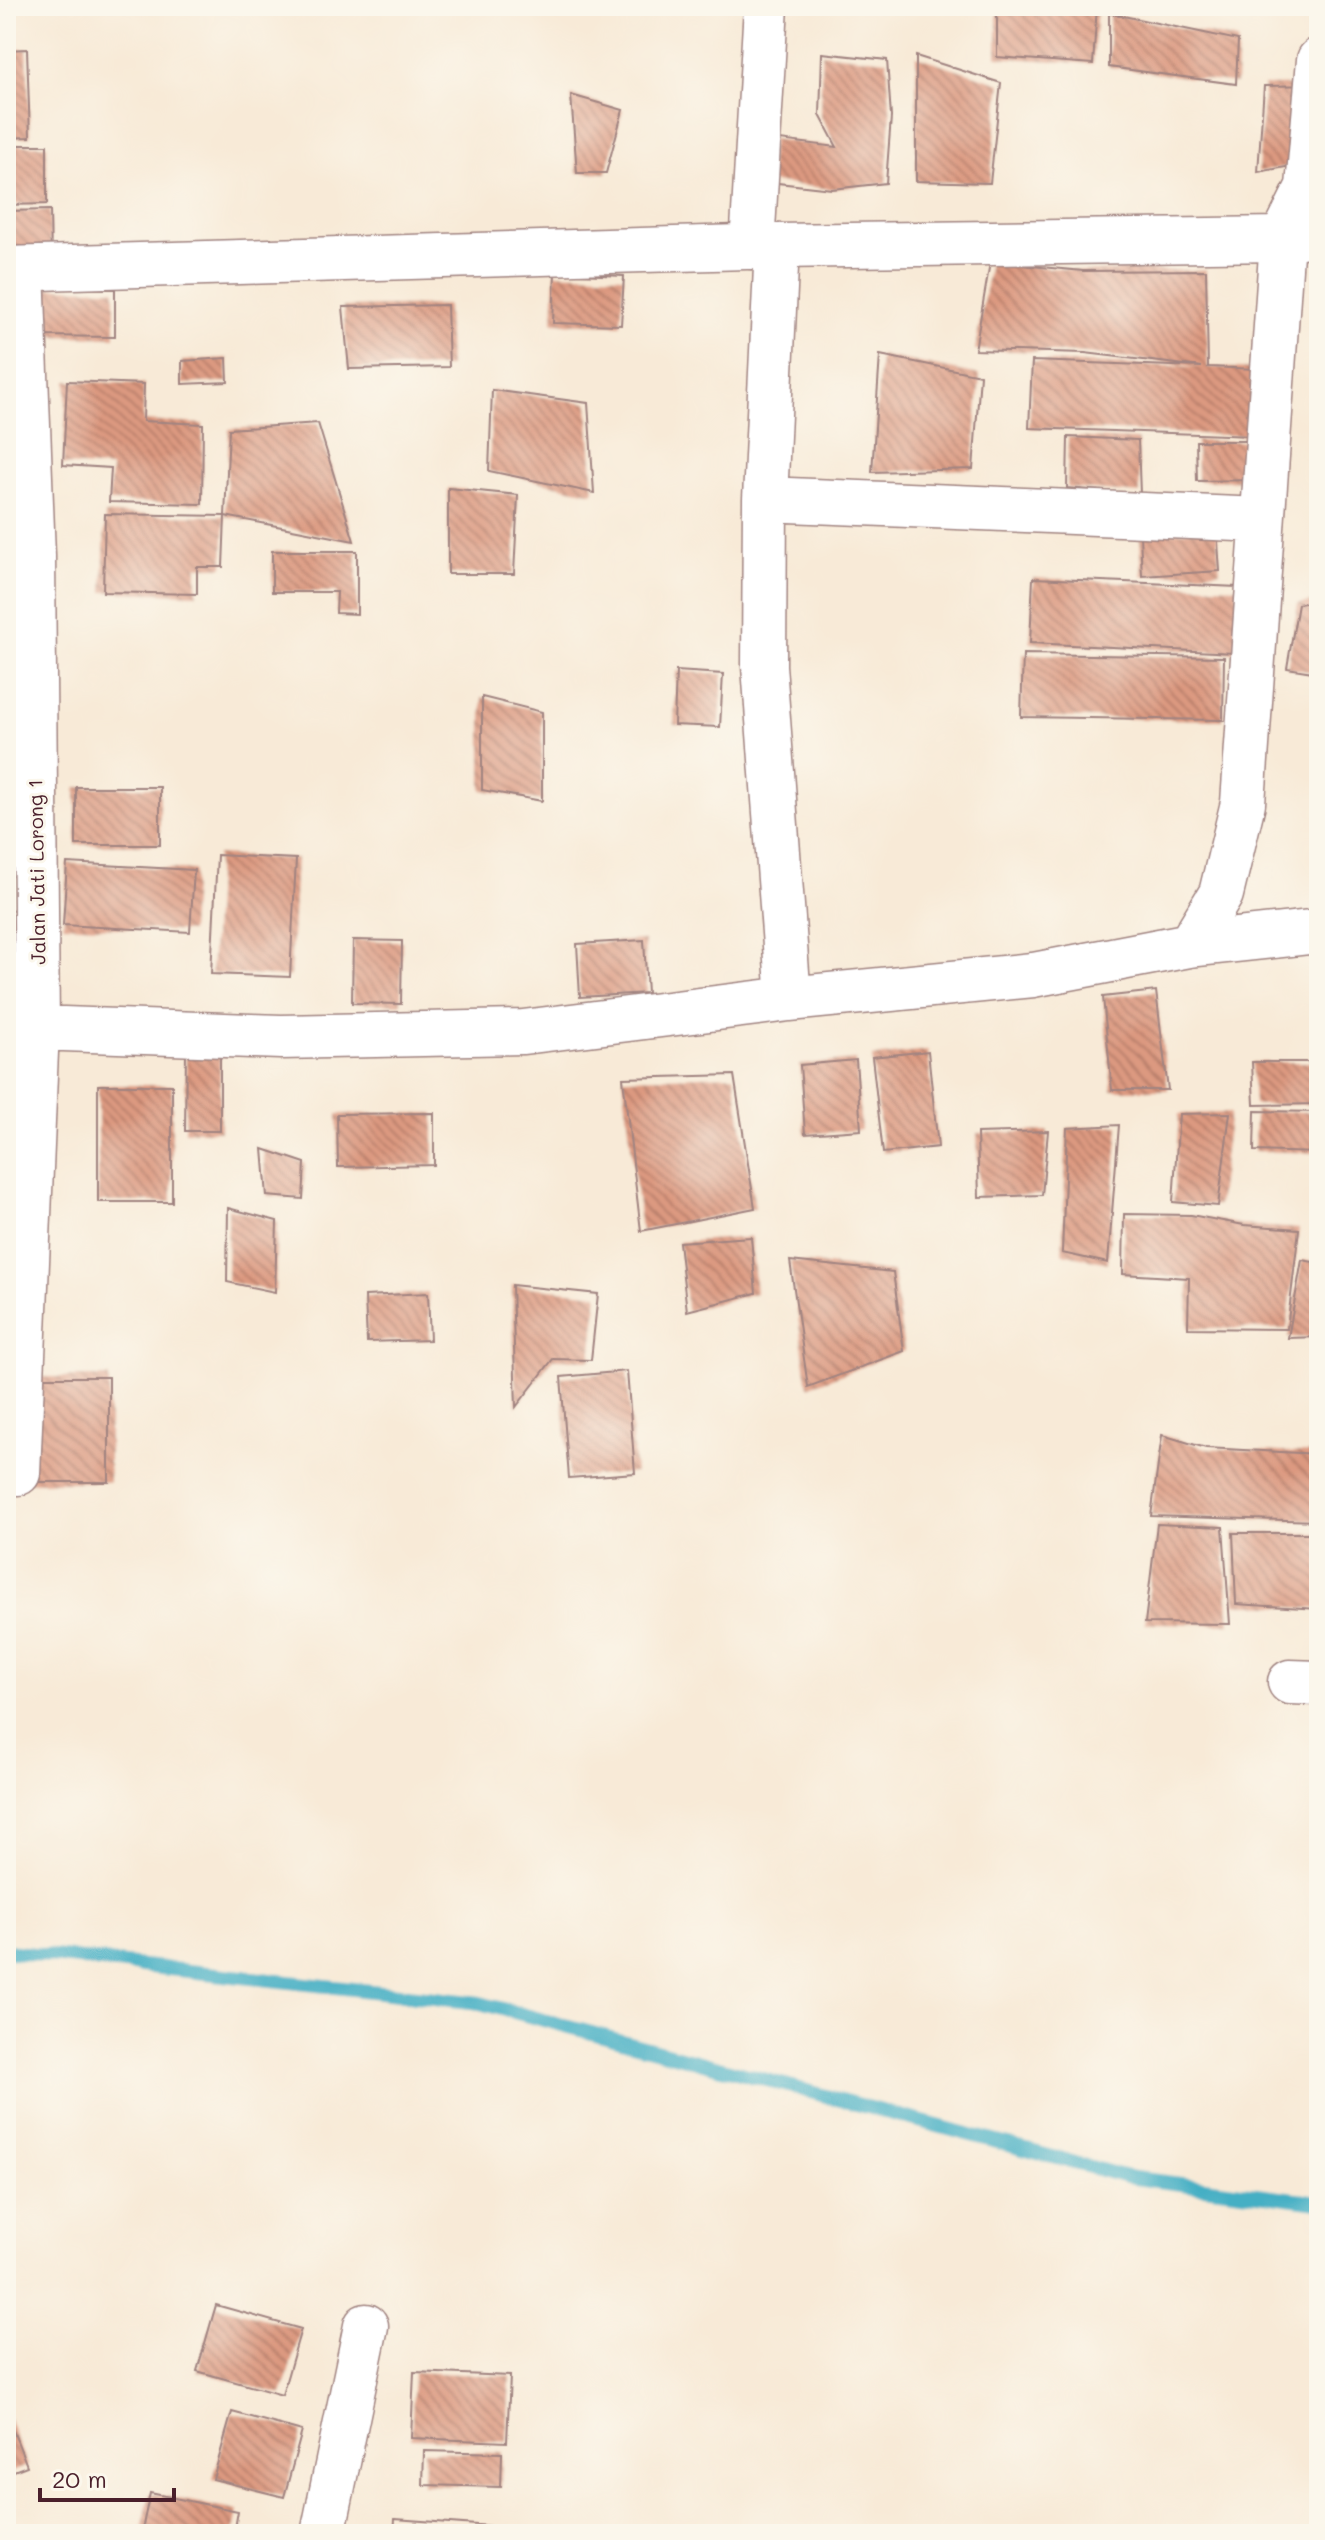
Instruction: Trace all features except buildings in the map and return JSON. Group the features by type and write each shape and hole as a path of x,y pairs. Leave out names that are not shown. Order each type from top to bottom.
{"street":[{"path":"766,6 764,666 789,999"},
{"path":"1190,945 1221,894 1243,803 1262,520 1308,187 1319,60"},
{"path":"14,269 764,246 1300,236"},
{"name":"Jalan Jati Lorong 1","path":"14,269 22,1028 18,1473"},
{"path":"765,499 1262,520"},
{"path":"22,1028 281,1037 523,1032 789,999 1033,975 1190,945 1319,931"},
{"path":"323,2534 366,2326"}],"waterway":[{"path":"6,1951 480,2003 1127,2177 1319,2202"}]}
